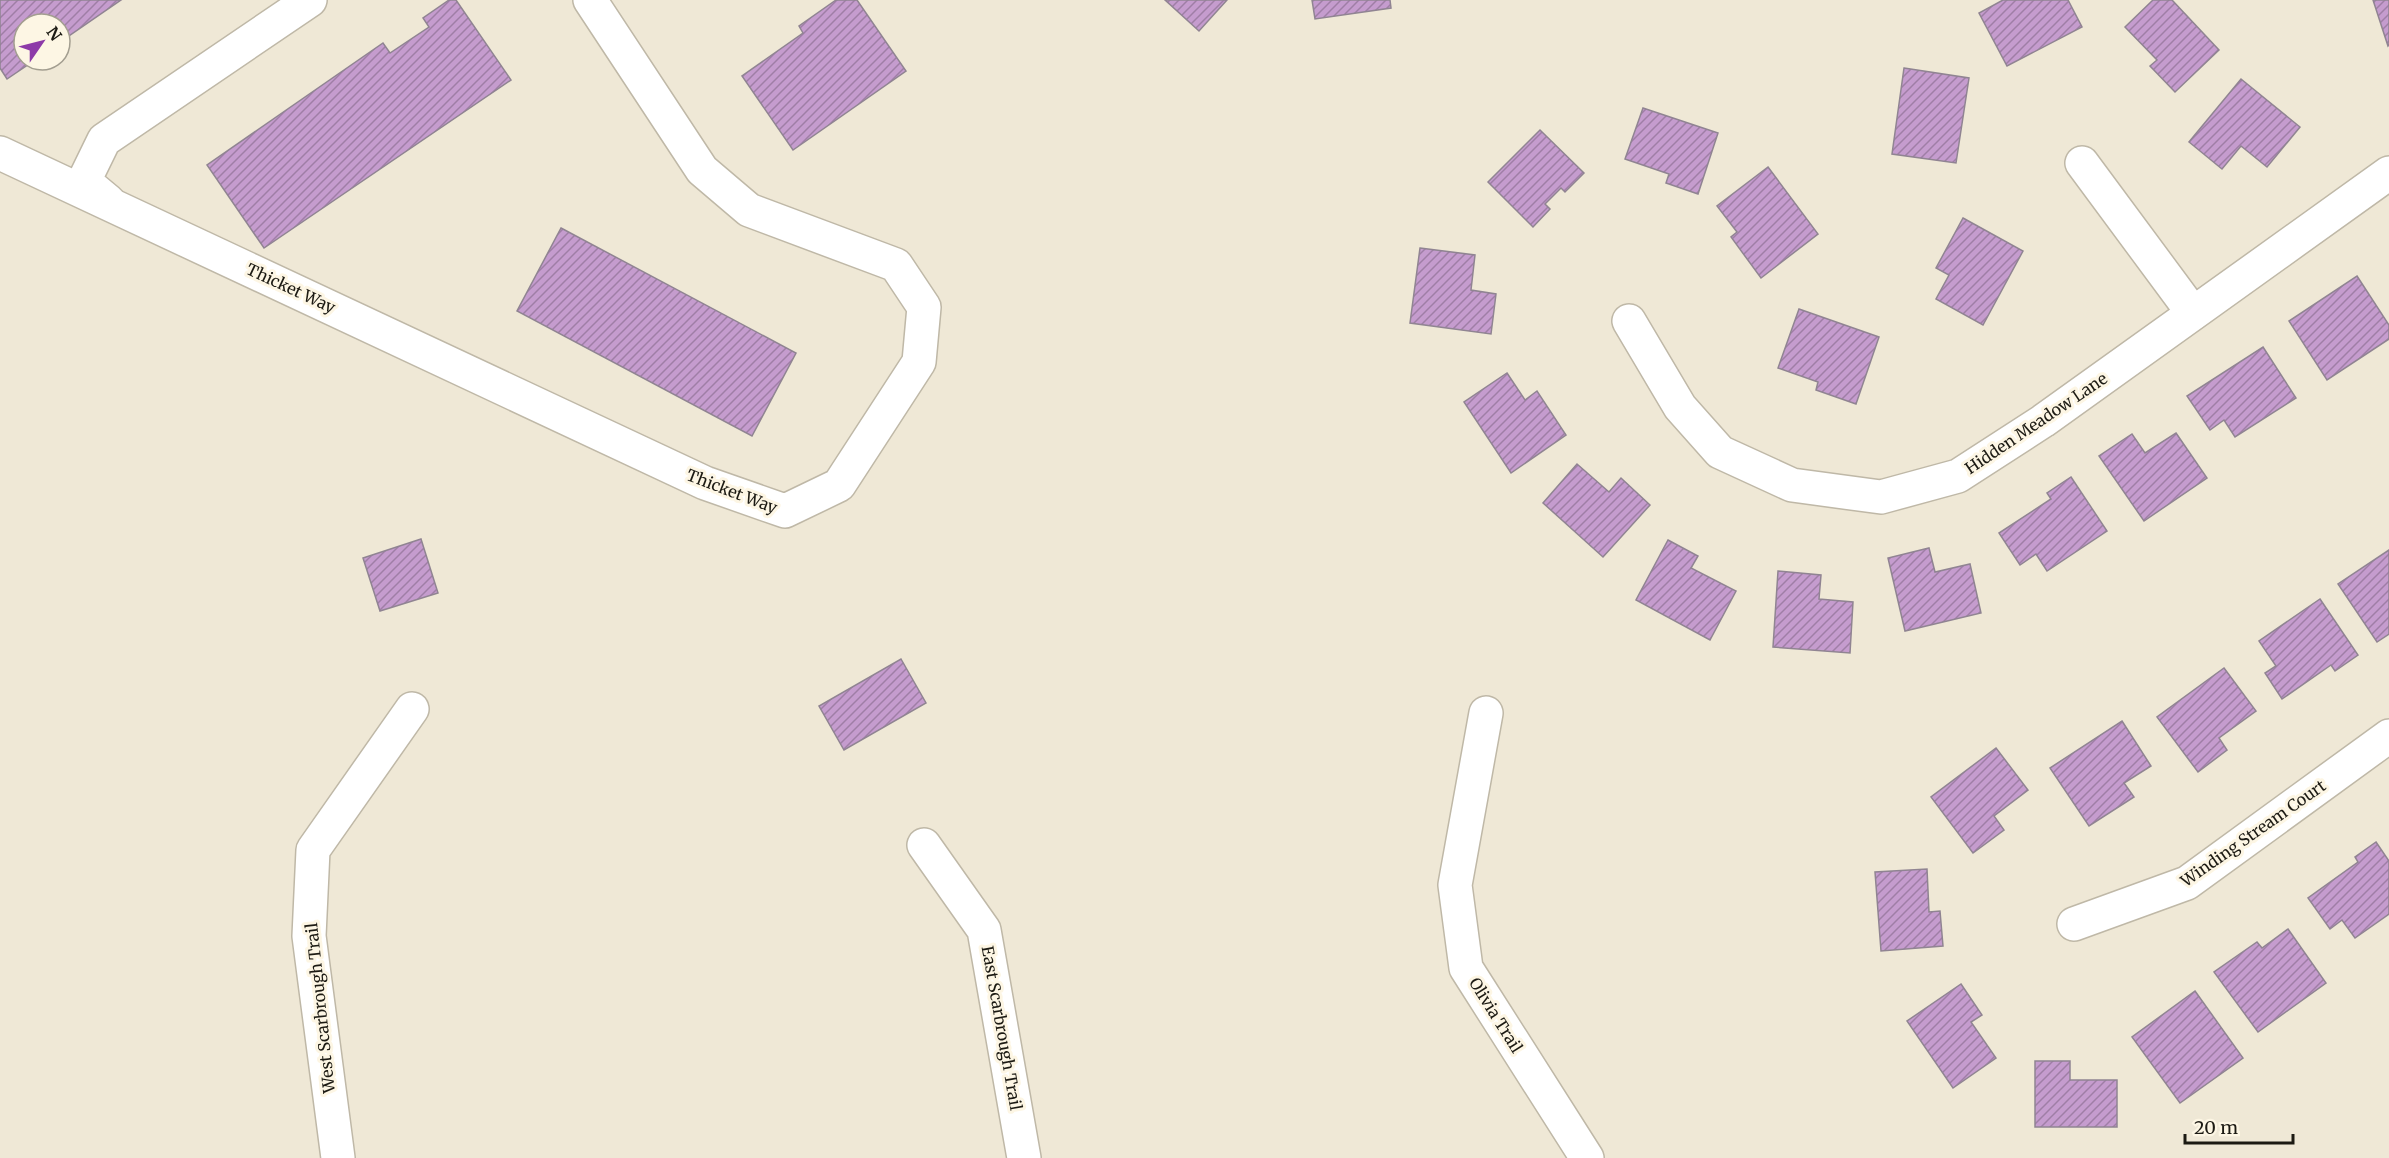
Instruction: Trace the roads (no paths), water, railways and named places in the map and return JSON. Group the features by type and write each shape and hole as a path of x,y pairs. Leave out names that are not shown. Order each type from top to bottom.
{"street":[{"name":"Thicket Way","path":"111,204 84,181 104,140 310,0"},
{"name":"Thicket Way","path":"0,153 705,483 785,511 839,485 919,362 924,307 896,265 749,210 702,170 590,0"},
{"path":"2082,163 2193,313"},
{"name":"Hidden Meadow Lane","path":"1629,321 1680,407 1720,452 1792,485 1881,497 1958,476 2043,421 2389,173"},
{"name":"West Scarbrough Trail","path":"338,1158 309,936 313,850 412,709"},
{"name":"Olivia Trail","path":"1486,713 1455,885 1466,968 1587,1158"},
{"name":"Winding Stream Court","path":"2074,924 2187,884 2389,736"},
{"name":"East Scarbrough Trail","path":"924,845 984,930 1024,1158"}]}
